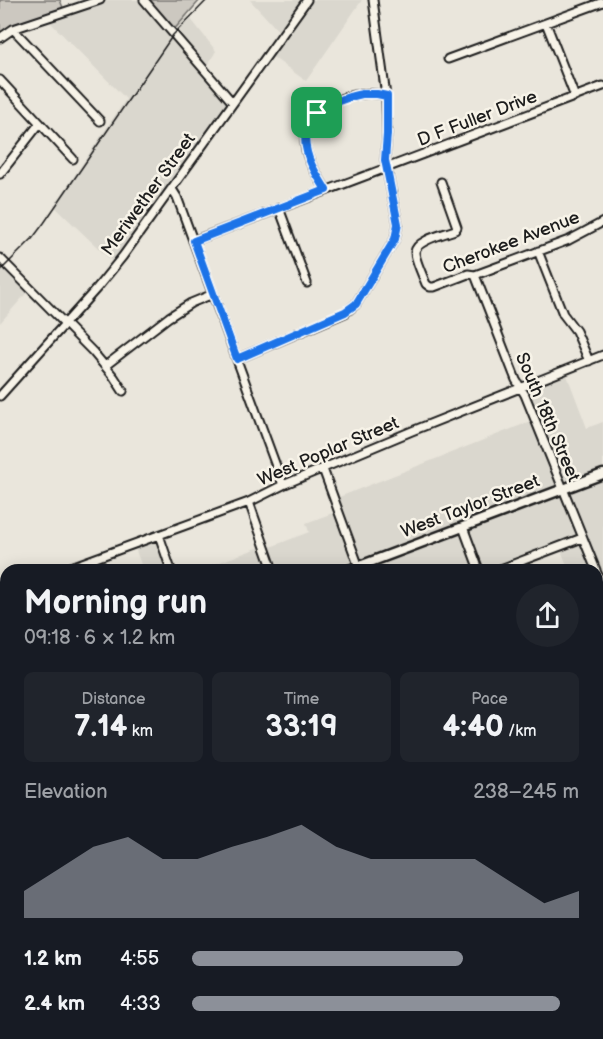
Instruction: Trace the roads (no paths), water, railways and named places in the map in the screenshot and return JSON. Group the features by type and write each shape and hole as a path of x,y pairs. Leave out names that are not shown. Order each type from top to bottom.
{"main road":[{"name":"West Taylor Street","path":"369,564 603,474"}],"street":[{"path":"0,38 13,30 100,0"},
{"path":"144,0 233,104"},
{"name":"Meriwether Street","path":"0,396 123,256 307,0"},
{"path":"237,359 345,312 356,304 395,239 398,224 386,168 387,96 373,0"},
{"path":"448,59 603,2"},
{"path":"546,23 575,97"},
{"path":"13,30 100,121"},
{"path":"0,80 74,159"},
{"name":"D F Fuller Drive","path":"194,241 603,86"},
{"path":"326,190 307,152 305,140 308,126 317,113 346,97 362,94 387,96"},
{"path":"0,174 40,123"},
{"name":"Cherokee Avenue","path":"441,182 457,227 455,230 421,242 416,247 415,254 426,284 430,287 468,274 476,275 538,252 569,240 603,222"},
{"path":"172,189 194,241 283,486"},
{"path":"279,208 307,283"},
{"path":"538,252 563,314 576,331 589,361"},
{"path":"0,258 93,352 123,392"},
{"name":"South 18th Street","path":"476,275 516,380 525,395 593,564"},
{"path":"105,366 173,314 213,294"},
{"name":"West Poplar Street","path":"82,564 249,502 412,431 603,355"},
{"path":"323,469 358,564"},
{"path":"249,502 271,564"},
{"path":"463,527 477,564"},
{"path":"159,535 169,564"},
{"path":"514,564 582,538"}],"railway":[{"path":"0,271 32,239 173,35 207,0"}]}
